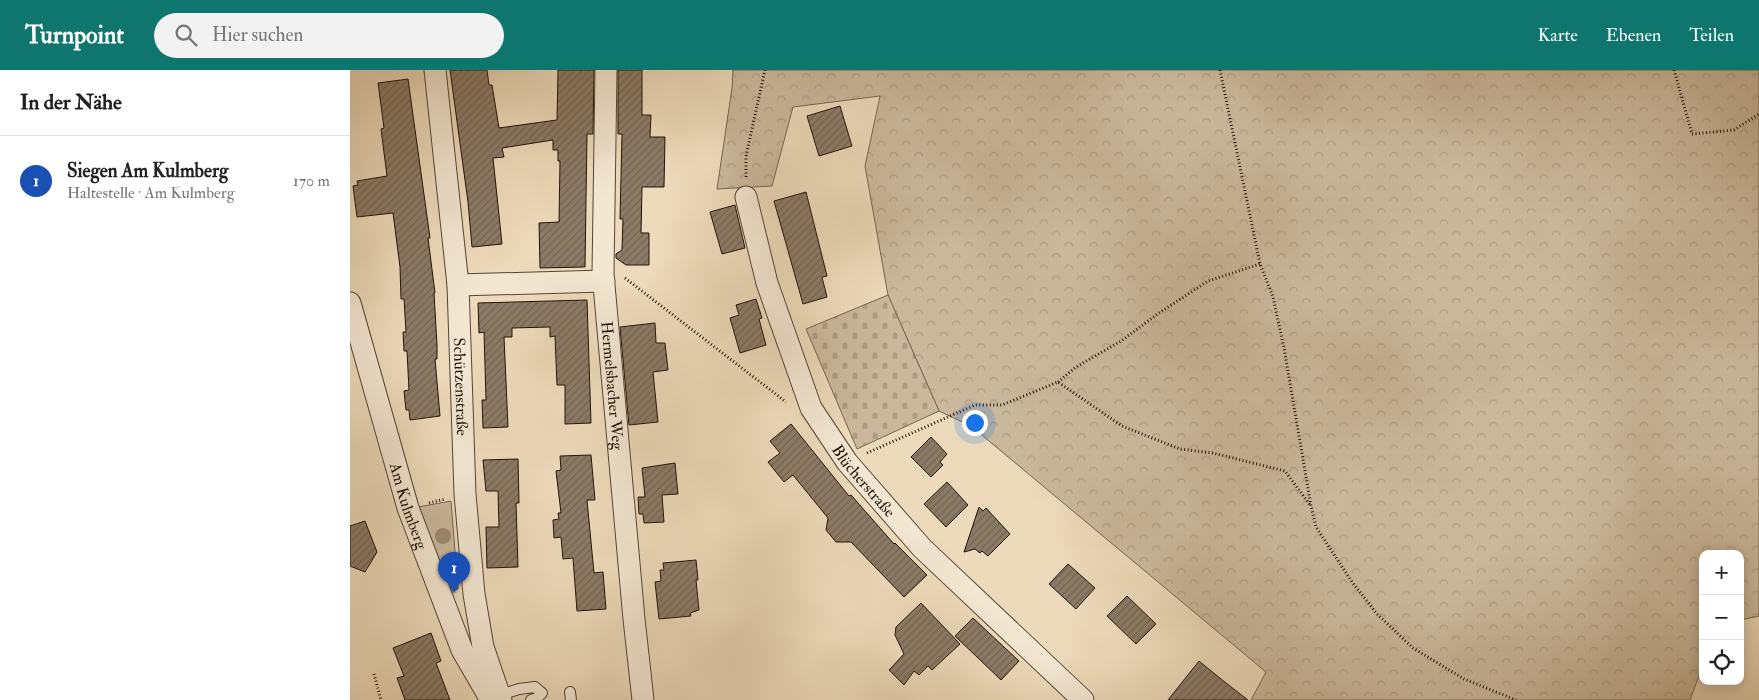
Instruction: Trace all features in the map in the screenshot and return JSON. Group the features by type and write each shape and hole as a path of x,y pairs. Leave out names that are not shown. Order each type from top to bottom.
{"street":[{"name":"Schützenstraße","path":"435,70 458,285 465,494 474,594 483,647 497,698"},
{"name":"Hermelsbacher Weg","path":"606,70 603,278 643,700"},
{"name":"Blücherstraße","path":"746,197 767,284 811,408 847,462 922,548 1083,700"},
{"path":"458,285 603,278"},
{"name":"Am Kulmberg","path":"350,303 408,508 462,650 497,698"}],"lane":[{"path":"497,698 519,689 536,687 542,693 537,698 531,700"}],"path":[{"path":"746,197 746,156 765,70"},
{"path":"1220,70 1260,264 1273,296 1284,348 1316,527 1352,582 1377,614 1413,648 1464,679 1516,700"},
{"path":"1674,70 1692,134 1734,130 1759,114"},
{"path":"867,452 975,405 1002,405 1058,382 1076,367 1122,340 1159,312 1208,281 1260,264"},
{"path":"603,278 620,274 794,408 811,408"},
{"path":"1058,382 1122,426 1180,449 1213,453 1286,471 1311,506"},
{"path":"408,508 465,494"},
{"path":"374,674 380,700"}],"green space":[{"path":"733,70 1759,70 1759,616 1744,619 1744,550 1699,550 1699,676 1690,700 1251,700 1266,672 971,426 939,411 888,295 865,166 880,96 793,107 772,186 717,189"},
{"path":"888,295 939,411 857,449 806,329"},
{"path":"451,501 458,589 451,591 418,507"}],"building":[{"path":"450,70 487,70 489,85 492,85 499,128 557,120 558,70 594,70 593,134 587,134 585,267 540,268 539,223 559,222 560,161 558,161 558,150 553,150 553,140 502,148 504,157 493,158 502,244 472,247 468,202"},
{"path":"618,70 642,70 642,115 651,115 650,137 665,137 664,187 642,187 641,233 649,233 649,265 626,265 616,258 616,254 622,250 623,219 620,219 622,134 618,134"},
{"path":"408,79 430,238 428,238 435,293 437,359 435,359 440,416 410,420 409,410 406,410 404,391 409,390 407,351 404,351 403,332 406,332 404,299 401,299 400,267 393,213 357,217 353,186 358,185 357,181 387,176 381,129 384,128 378,83"},
{"path":"840,106 852,146 819,156 807,116"},
{"path":"806,192 827,276 822,277 827,297 803,304 774,201"},
{"path":"735,205 745,248 722,254 710,212"},
{"path":"756,299 762,318 759,319 766,345 740,353 730,318 739,315 736,305"},
{"path":"587,300 591,423 565,424 565,385 557,385 555,336 550,337 550,327 512,328 512,337 504,337 508,427 483,428 482,400 486,400 484,332 479,333 478,303"},
{"path":"655,323 656,343 665,343 668,370 653,372 658,422 629,425 620,327"},
{"path":"791,424 849,496 851,495 894,544 927,575 904,597 851,542 836,542 826,530 828,518 793,475 784,482 768,462 780,453 770,441"},
{"path":"931,437 947,454 940,462 943,465 931,477 911,457"},
{"path":"591,455 595,500 587,500 594,573 603,572 606,609 577,611 573,558 563,559 561,537 554,538 553,520 559,519 558,513 561,513 556,471 561,470 560,456"},
{"path":"518,459 519,503 516,503 518,567 487,568 486,527 499,527 498,491 486,491 483,460"},
{"path":"675,463 678,494 662,495 664,522 644,523 643,514 639,514 638,497 645,497 642,468"},
{"path":"947,482 968,505 946,527 924,504"},
{"path":"979,507 983,511 986,508 1010,534 988,556 982,551 980,553 975,549 964,552"},
{"path":"365,521 377,552 365,572 350,566 350,526"},
{"path":"696,560 699,610 690,613 691,616 659,619 655,582 661,581 660,570 664,570 663,563"},
{"path":"1068,564 1095,588 1076,609 1049,584"},
{"path":"1127,596 1156,624 1136,644 1107,616"},
{"path":"921,603 960,644 932,670 928,666 919,675 914,671 904,685 889,670 904,654 895,635 896,627"},
{"path":"973,618 1019,661 1001,680 955,636"},
{"path":"431,633 441,661 436,663 450,700 405,700 397,678 404,676 393,648"},
{"path":"1199,661 1226,683 1248,700 1168,700"}],"place":[{"name":"Siegen Am Kulmberg","path":"454,593"}]}
